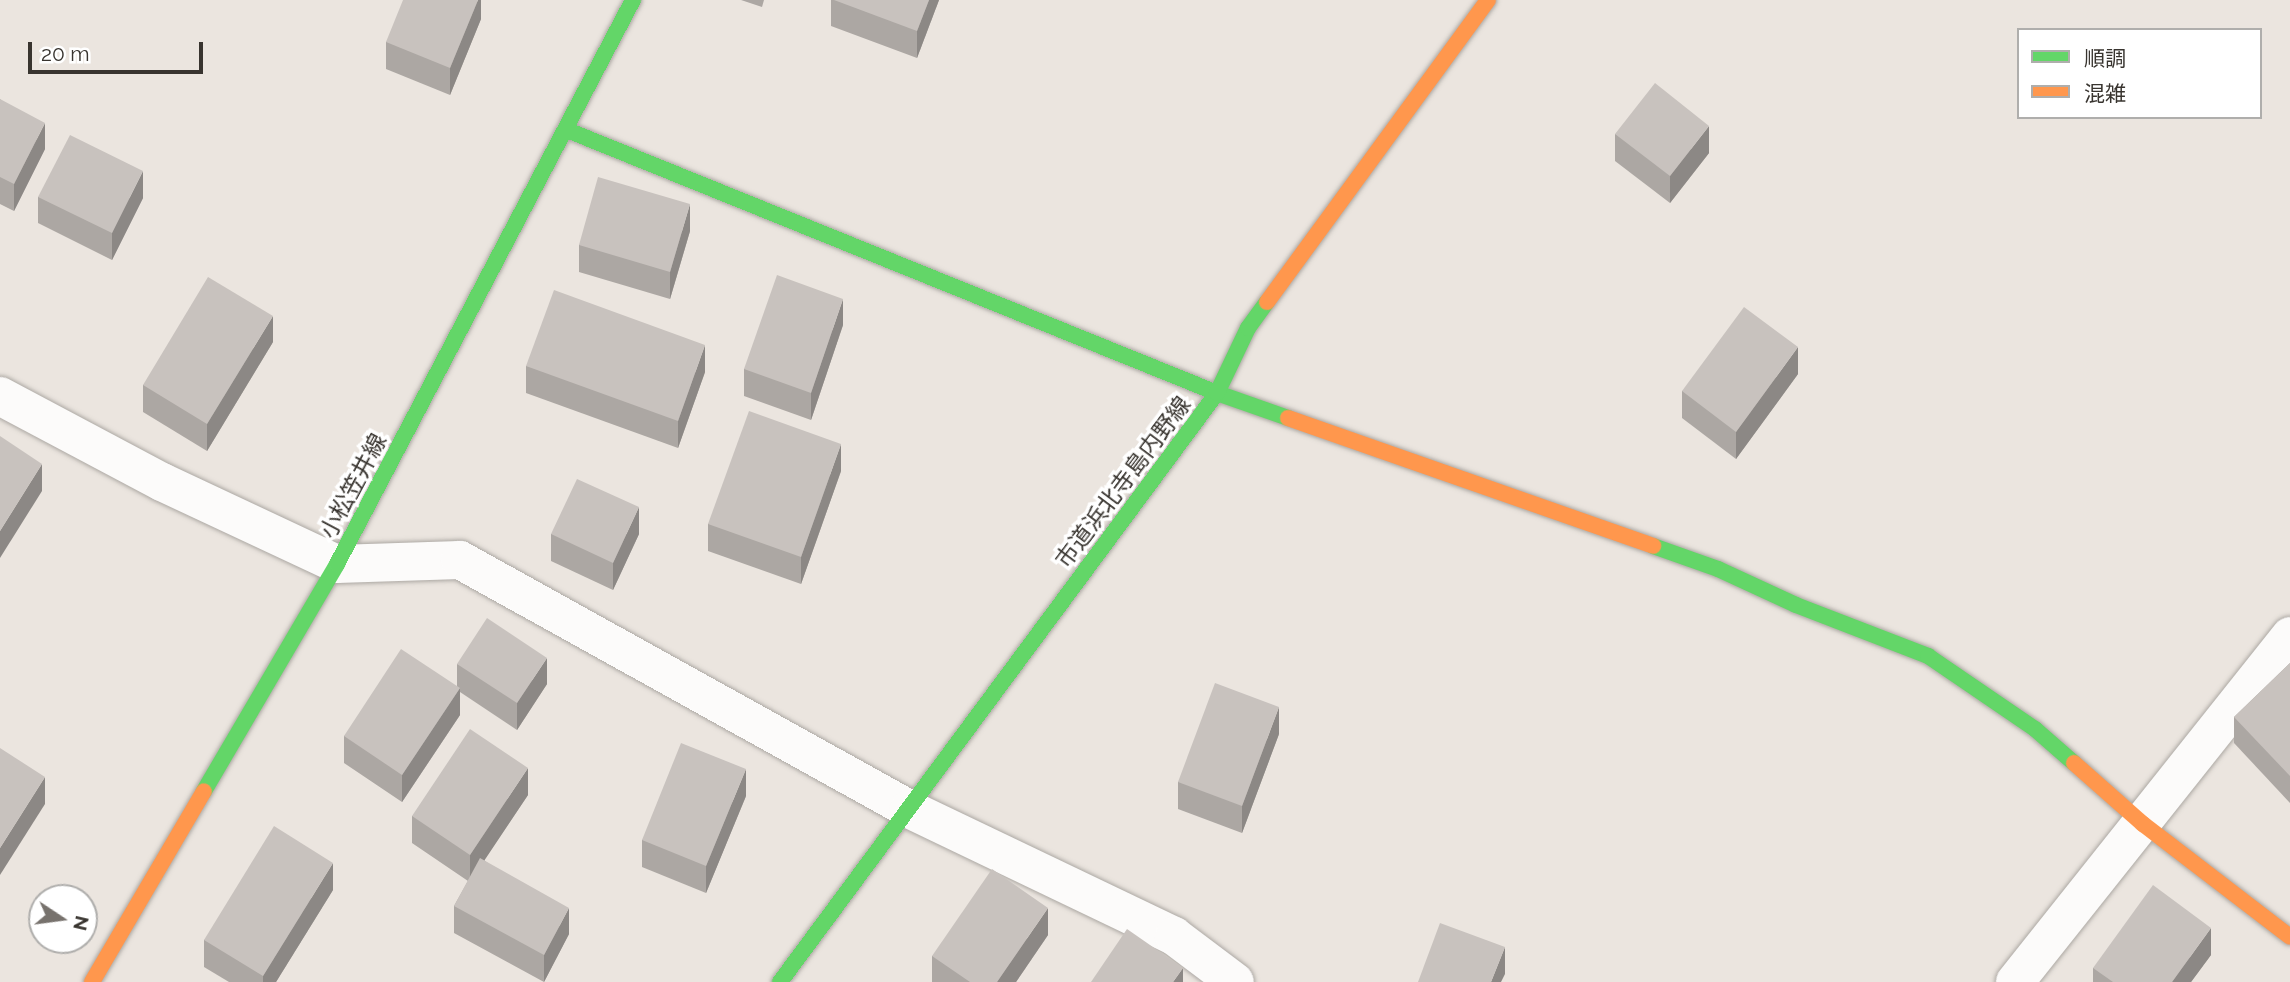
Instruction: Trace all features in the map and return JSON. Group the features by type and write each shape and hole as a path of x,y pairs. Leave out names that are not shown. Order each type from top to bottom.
{"street":[{"name":"小松笠井線","path":"92,982 337,564 633,0"},
{"name":"市道浜北寺島内野線","path":"780,982 1217,393 1248,328 1488,0"},
{"path":"567,130 1217,393 1718,569 1796,605 1928,656 2035,729 2143,824 2290,937"},
{"path":"0,396 162,482 337,564 460,560 909,809 1174,936 1235,982"},
{"path":"2015,982 2290,636"}],"building":[{"path":"403,0 478,0 450,68 386,42"},
{"path":"834,0 929,0 917,31"},
{"path":"1655,83 1709,126 1670,176 1615,134"},
{"path":"0,99 45,123 14,184 0,177"},
{"path":"70,135 143,171 112,233 38,197"},
{"path":"598,177 690,204 670,272 579,245"},
{"path":"777,275 843,299 811,393 744,369"},
{"path":"208,277 273,316 207,424 143,385"},
{"path":"554,290 705,345 678,421 526,366"},
{"path":"1744,307 1798,347 1736,432 1682,391"},
{"path":"749,411 841,444 801,557 708,524"},
{"path":"0,436 42,464 0,531"},
{"path":"577,479 639,507 613,563 551,534"},
{"path":"487,618 547,658 517,703 457,664"},
{"path":"401,649 460,688 402,775 344,736"},
{"path":"2290,663 2290,776 2234,717"},
{"path":"1215,683 1279,707 1242,806 1178,782"},
{"path":"470,729 528,768 470,855 412,816"},
{"path":"681,743 746,769 706,866 642,840"},
{"path":"0,748 45,777 0,848"},
{"path":"274,826 333,863 263,976 204,940"},
{"path":"480,858 569,908 544,955 454,906"},
{"path":"992,869 1048,908 997,982 970,982 932,956"},
{"path":"2153,885 2211,928 2172,982 2113,982 2093,968"},
{"path":"1440,923 1505,947 1491,982 1418,982"},
{"path":"1127,929 1183,968 1173,982 1091,982"}],"traffic: fast":[{"path":"204,791 337,564 633,0"},
{"path":"567,130 1217,393 1288,418"},
{"path":"780,982 1217,393 1248,328 1267,302"},
{"path":"1653,546 1718,569 1796,605 1928,656 2035,729 2074,763"}],"traffic: slow":[{"path":"1267,302 1488,0"},
{"path":"1288,418 1653,546"},
{"path":"2074,763 2143,824 2290,937"},
{"path":"92,982 204,791"}]}
